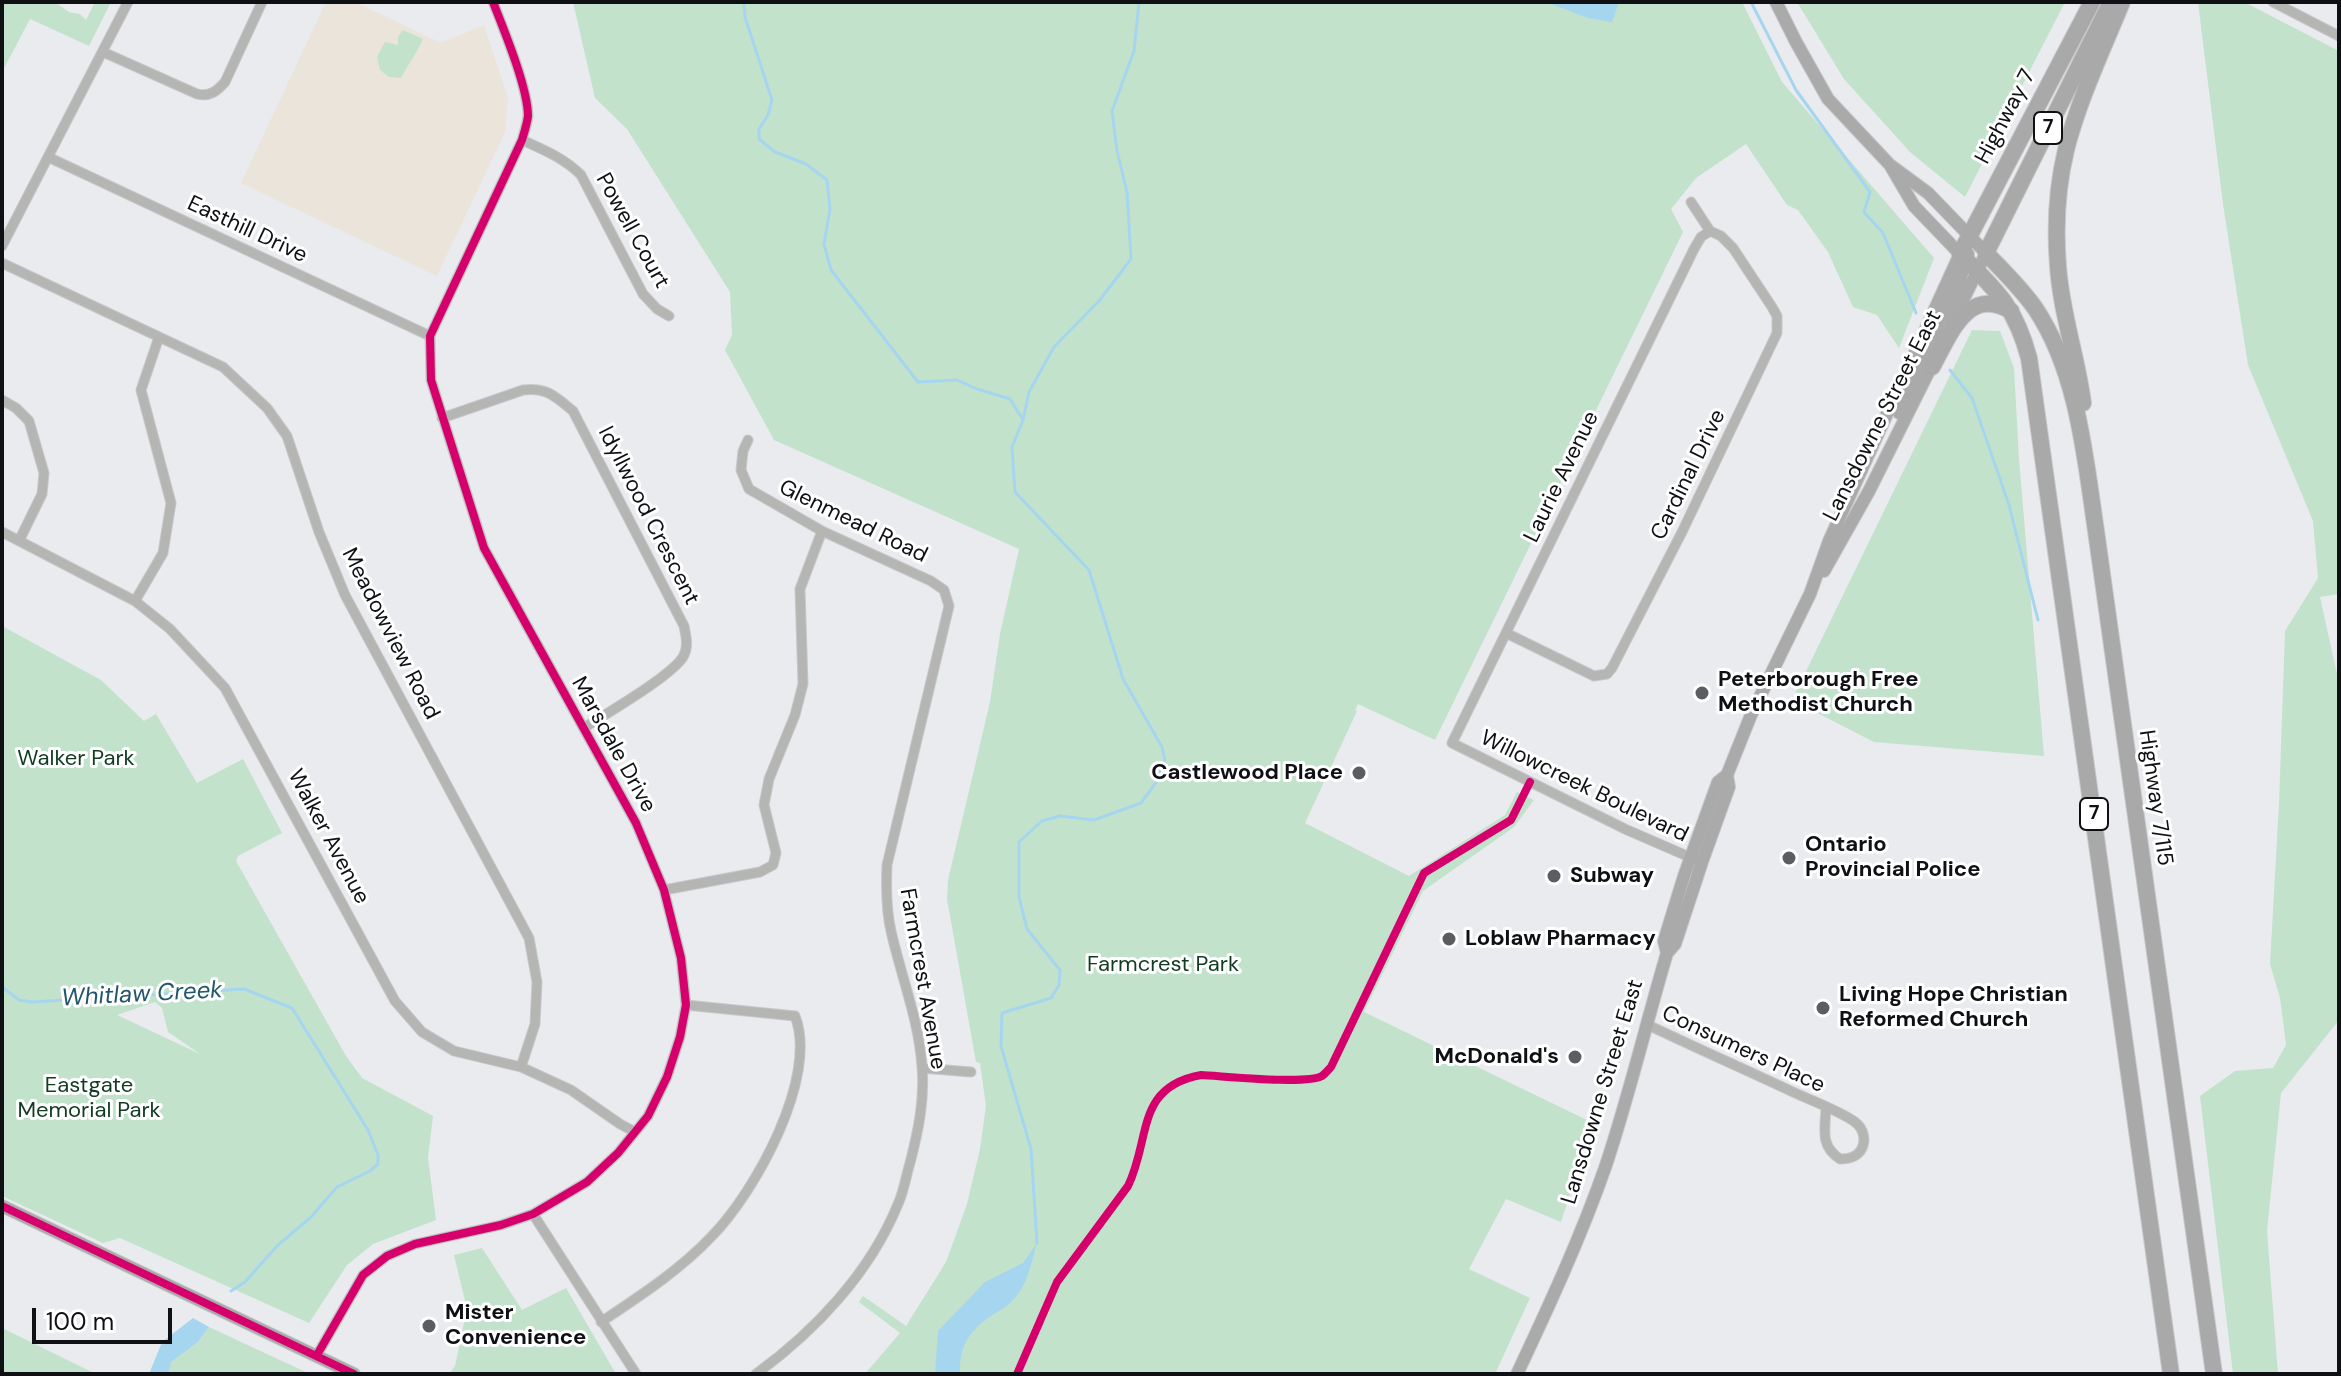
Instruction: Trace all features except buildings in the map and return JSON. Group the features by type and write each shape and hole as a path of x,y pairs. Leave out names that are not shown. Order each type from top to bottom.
{"highway":[{"name":"Highway 7","path":"1968,261 1969,236 2092,2"},
{"name":"Highway 7","path":"1986,253 2111,2"},
{"path":"2089,480 2090,464 2079,368 2064,309 2058,268 2057,214 2066,149 2122,2"},
{"name":"Highway 7/115","path":"1986,253 2034,307 2058,351 2074,405 2089,480 2214,1374"},
{"name":"7","path":"1968,261 2012,312 2029,358 2171,1374"},
{"path":"1932,367 1959,320 1972,307 1993,303 2012,312"}],"main road":[{"path":"1776,2 1828,99 1890,165 1928,193 1986,253"},
{"path":"1869,491 1885,445 1968,261 1914,206 1890,165"},
{"name":"Lansdowne Street East","path":"1810,594 1829,541 1968,261 1986,253"},
{"name":"Lansdowne Street East","path":"1517,1374 1595,1196 1667,953 1675,944 1696,860 1729,787 1727,775 1751,715 1810,594 1838,549 1932,367 1968,261"},
{"path":"2,1206 354,1374"}],"street":[{"path":"2,246 128,2"},
{"path":"103,52 197,94 211,93 225,82 262,2"},
{"name":"Marsdale Drive","path":"317,1355 363,1275 387,1256 415,1244 501,1225 533,1214 587,1182 618,1153 648,1116 667,1077 686,1005 681,958 664,890 636,823 484,548 431,380 430,336 522,140 528,115 524,92 493,2"},
{"path":"2273,2 2339,36"},
{"name":"Powell Court","path":"522,140 554,154 581,175 643,294 657,309 669,316"},
{"name":"Easthill Drive","path":"48,157 430,336"},
{"name":"Cardinal Drive","path":"1506,633 1588,674 1607,674 1682,532 1777,333 1777,316 1772,307 1733,248 1721,236 1710,231 1691,202"},
{"name":"Laurie Avenue","path":"1452,743 1694,249 1701,237 1710,231"},
{"name":"Meadowview Road","path":"2,263 223,367 267,408 287,436 319,532 345,595 529,938 537,982 535,1024 521,1067"},
{"path":"135,601 163,553 171,503 141,390 159,337"},
{"name":"Idyllwood Crescent","path":"442,418 537,388 553,395 573,411 684,626 687,640 685,654 674,668 584,728"},
{"path":"2,400 29,421 44,473 42,494 19,541"},
{"name":"Glenmead Road","path":"748,440 741,470 749,489 822,531 931,581 944,590"},
{"path":"664,890 760,872 773,865 776,853 764,805 769,779 795,715 803,684 800,589 822,531"},
{"name":"Walker Avenue","path":"2,532 135,601 170,629 225,688 395,1001 422,1032 454,1051 521,1067 571,1090 635,1132"},
{"name":"Farmcrest Avenue","path":"756,1374 830,1309 867,1263 899,1203 919,1129 922,1068 911,999 891,930 886,899 887,865 949,606 944,590"},
{"name":"Willowcreek Boulevard","path":"1452,743 1625,829 1696,860"},
{"path":"601,1322 655,1286 713,1235 760,1173 783,1123 799,1073 800,1030 795,1016 686,1005"},
{"name":"Consumers Place","path":"1646,1024 1826,1108 1855,1122 1862,1130 1863,1148 1855,1156 1840,1159 1830,1152 1826,1143 1826,1108"},
{"path":"922,1068 971,1072"},
{"path":"533,1214 636,1374"}],"shaded area":[{"path":"326,2 355,2 441,43 484,25 508,98 505,132 437,276 241,183"}],"green space":[{"path":"2,2 55,2 86,20 95,2 111,2 89,46 30,19 2,72"},
{"name":"Farmcrest Park","path":"573,2 1742,2 1782,82 1934,258 1899,348 1877,315 1853,307 1828,252 1798,210 1787,205 1746,144 1696,178 1671,209 1683,232 1435,740 1358,704 1305,823 1409,876 1505,815 1517,792 1534,800 1514,827 1423,891 1364,1012 1593,1123 1561,1222 1506,1199 1469,1269 1530,1298 1495,1374 865,1374 900,1333 859,1302 863,1296 906,1326 946,1262 967,1204 980,1149 986,1106 947,899 948,880 990,702 1000,634 1019,549 774,440 725,350 732,335 730,292 627,129 595,98"},
{"path":"1797,2 2065,2 1965,197 1910,152 1844,79"},
{"path":"2198,2 2244,2 2339,51 2339,594 2320,597 2339,683 2339,1020 2281,1093 2267,1231 2278,1374 2233,1374 2200,1096 2235,1071 2273,1068 2286,1045 2280,998 2270,964 2285,631 2318,578 2313,521 2248,365 2223,204"},
{"path":"403,30 423,39 401,78 389,77 380,70 377,57 385,42 398,45 398,37"},
{"path":"1972,330 2000,331 2014,368 2044,756 1874,742 1792,700"},
{"path":"2,626 101,680 144,721 156,714 197,783 243,759 282,833 238,856 236,861 346,1056 362,1078 433,1116 428,1158 436,1220 373,1244 347,1265 309,1323 120,1238 103,1243 2,1196","holes":["155,1002 162,1008 168,1032 200,1054 117,1015"]},
{"path":"482,1248 522,1310 566,1288 616,1374 449,1374 455,1366 467,1309 454,1255"},
{"path":"209,1327 310,1374 168,1374 170,1362 198,1342"},
{"path":"2,1328 96,1374 2,1374"}],"water":[{"path":"1546,2 1619,2 1612,22 1588,18"},
{"path":"1037,1243 1028,1274 1017,1295 967,1340 961,1356 960,1374 935,1374 938,1331 985,1282 1023,1263"},
{"path":"193,1318 209,1327 198,1342 171,1362 168,1374 149,1374 162,1342"}],"waterway":[{"path":"744,2 745,17 772,100 768,115 759,129 759,139 775,152 806,164 827,180 830,209 824,244 831,270 918,382 957,380 1010,399 1023,420"},
{"path":"1037,1243 1031,1149 1001,1046 1002,1013 1051,998 1059,985 1060,970 1027,929 1019,897 1019,842 1042,821 1060,816 1094,820 1141,803 1157,781 1165,760 1162,747 1123,679 1089,570 1015,492 1012,447 1023,420 1029,392 1054,347 1099,301 1131,259 1127,192 1112,111 1134,51 1139,2"},
{"path":"1751,2 1796,90 1870,192 1864,212 1883,233 1916,313"},
{"path":"1950,370 1972,398 2009,505 2038,620"},
{"name":"Whitlaw Creek","path":"2,987 19,1000 32,1002 244,989 292,1008 368,1130 378,1155 378,1164 337,1187 245,1282 231,1291"}],"cycle path":[{"path":"317,1355 363,1275 387,1256 415,1244 501,1225 533,1214 587,1182 618,1153 648,1116 667,1077 686,1005 681,958 664,890 636,823 484,548 431,380 430,336 522,140 528,119 520,75 493,2"},
{"path":"1017,1374 1057,1282 1128,1186 1148,1117 1165,1091 1180,1081 1201,1075 1282,1080 1313,1079 1323,1075 1331,1067 1424,873 1511,820 1530,782"},
{"path":"2,1206 354,1374"}],"place":[{"name":"Peterborough Free Methodist Church","path":"1702,693"},
{"name":"Castlewood Place","path":"1359,773"},
{"name":"Ontario Provincial Police","path":"1789,858"},
{"name":"Subway","path":"1554,876"},
{"name":"Loblaw Pharmacy","path":"1449,939"},
{"name":"Living Hope Christian Reformed Church","path":"1823,1008"},
{"name":"McDonald's","path":"1575,1057"},
{"name":"Mister Convenience","path":"429,1326"}],"park label":[{"name":"Walker Park","path":"76,759"},
{"name":"Eastgate Memorial Park","path":"89,1098"}]}
